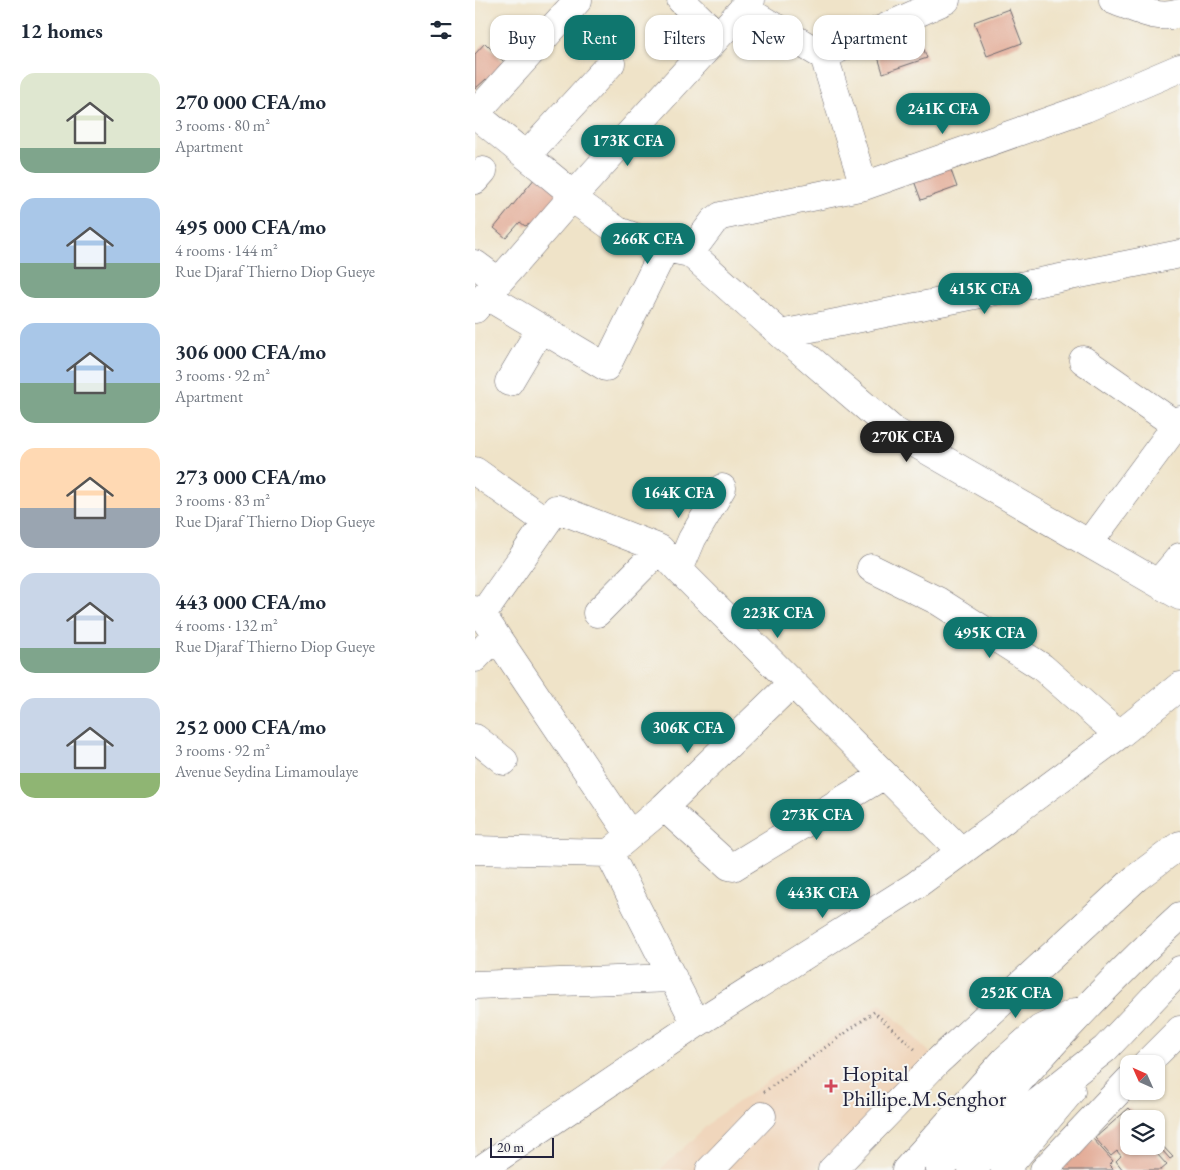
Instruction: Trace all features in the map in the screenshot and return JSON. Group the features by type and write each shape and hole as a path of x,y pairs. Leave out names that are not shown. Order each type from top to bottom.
{"main road":[{"path":"578,0 475,114 527,155 573,197 618,231 677,250 781,334 894,432 1169,589 1180,557"},
{"path":"681,0 696,15"},
{"path":"912,15 945,0"},
{"path":"1113,0 1156,16 1167,17 1180,13"},
{"path":"723,29 747,4 813,49"},
{"path":"486,295 695,60"},
{"path":"826,60 863,186"},
{"path":"527,155 611,62"},
{"path":"475,264 486,295 606,367 677,250 721,216 863,186 1086,108 1180,68"},
{"path":"781,334 1180,254"},
{"path":"509,382 541,328"},
{"path":"1083,360 1178,422 1089,543"},
{"path":"475,471 547,522"},
{"path":"679,570 692,538 722,488"},
{"path":"475,658 484,620 554,510 558,509 660,550 961,851"},
{"path":"597,613 660,550"},
{"path":"871,568 938,601 1043,667 1119,735"},
{"path":"484,620 630,836"},
{"path":"475,850 609,853 664,807 792,683"},
{"path":"480,1170 696,1024 916,885 1119,735 1180,686"},
{"path":"475,738 504,761"},
{"path":"664,807 729,866 733,867 884,775"},
{"path":"832,1170 934,1066 1136,878 1180,846"},
{"path":"609,853 696,1024"},
{"path":"940,1170 1014,1087 1093,1003 1180,916"},
{"path":"1005,1170 1105,1049 1180,970"},
{"path":"475,985 673,978"},
{"path":"906,1170 1005,1060 1040,1030 1093,1003"},
{"path":"1156,1055 1178,1036"},
{"path":"972,1170 1029,1110 1105,1049"},
{"path":"1044,1170 1120,1090"},
{"path":"710,1170 762,1116"}],"path":[{"path":"762,1116 773,1108 759,1096 874,1012 934,1066"}],"shaded area":[{"name":"Hopital Phillipe.M.Senghor","path":"880,1003 933,1056 815,1170 660,1170 716,1117"}],"building":[{"path":"1009,9 1022,43 987,56 974,22"},
{"path":"485,43 490,48 490,60 502,60 510,68 492,85 486,79 475,89 475,54"},
{"path":"879,60 921,60 883,73"},
{"path":"949,165 957,187 921,200 913,178"},
{"path":"540,172 566,192 536,222 525,226 520,222 506,238 494,228"},
{"path":"1120,1116 1120,1155 1117,1151 1111,1156 1095,1138"},
{"path":"1093,1139 1113,1161 1109,1165 1114,1170 1065,1170 1062,1167"},
{"path":"1165,1149 1173,1157 1170,1159 1165,1153"},
{"path":"1158,1155 1167,1165 1161,1170 1123,1170 1116,1161 1121,1156"}],"place":[{"name":"Hopital Phillipe.M.Senghor","path":"831,1086"}]}
